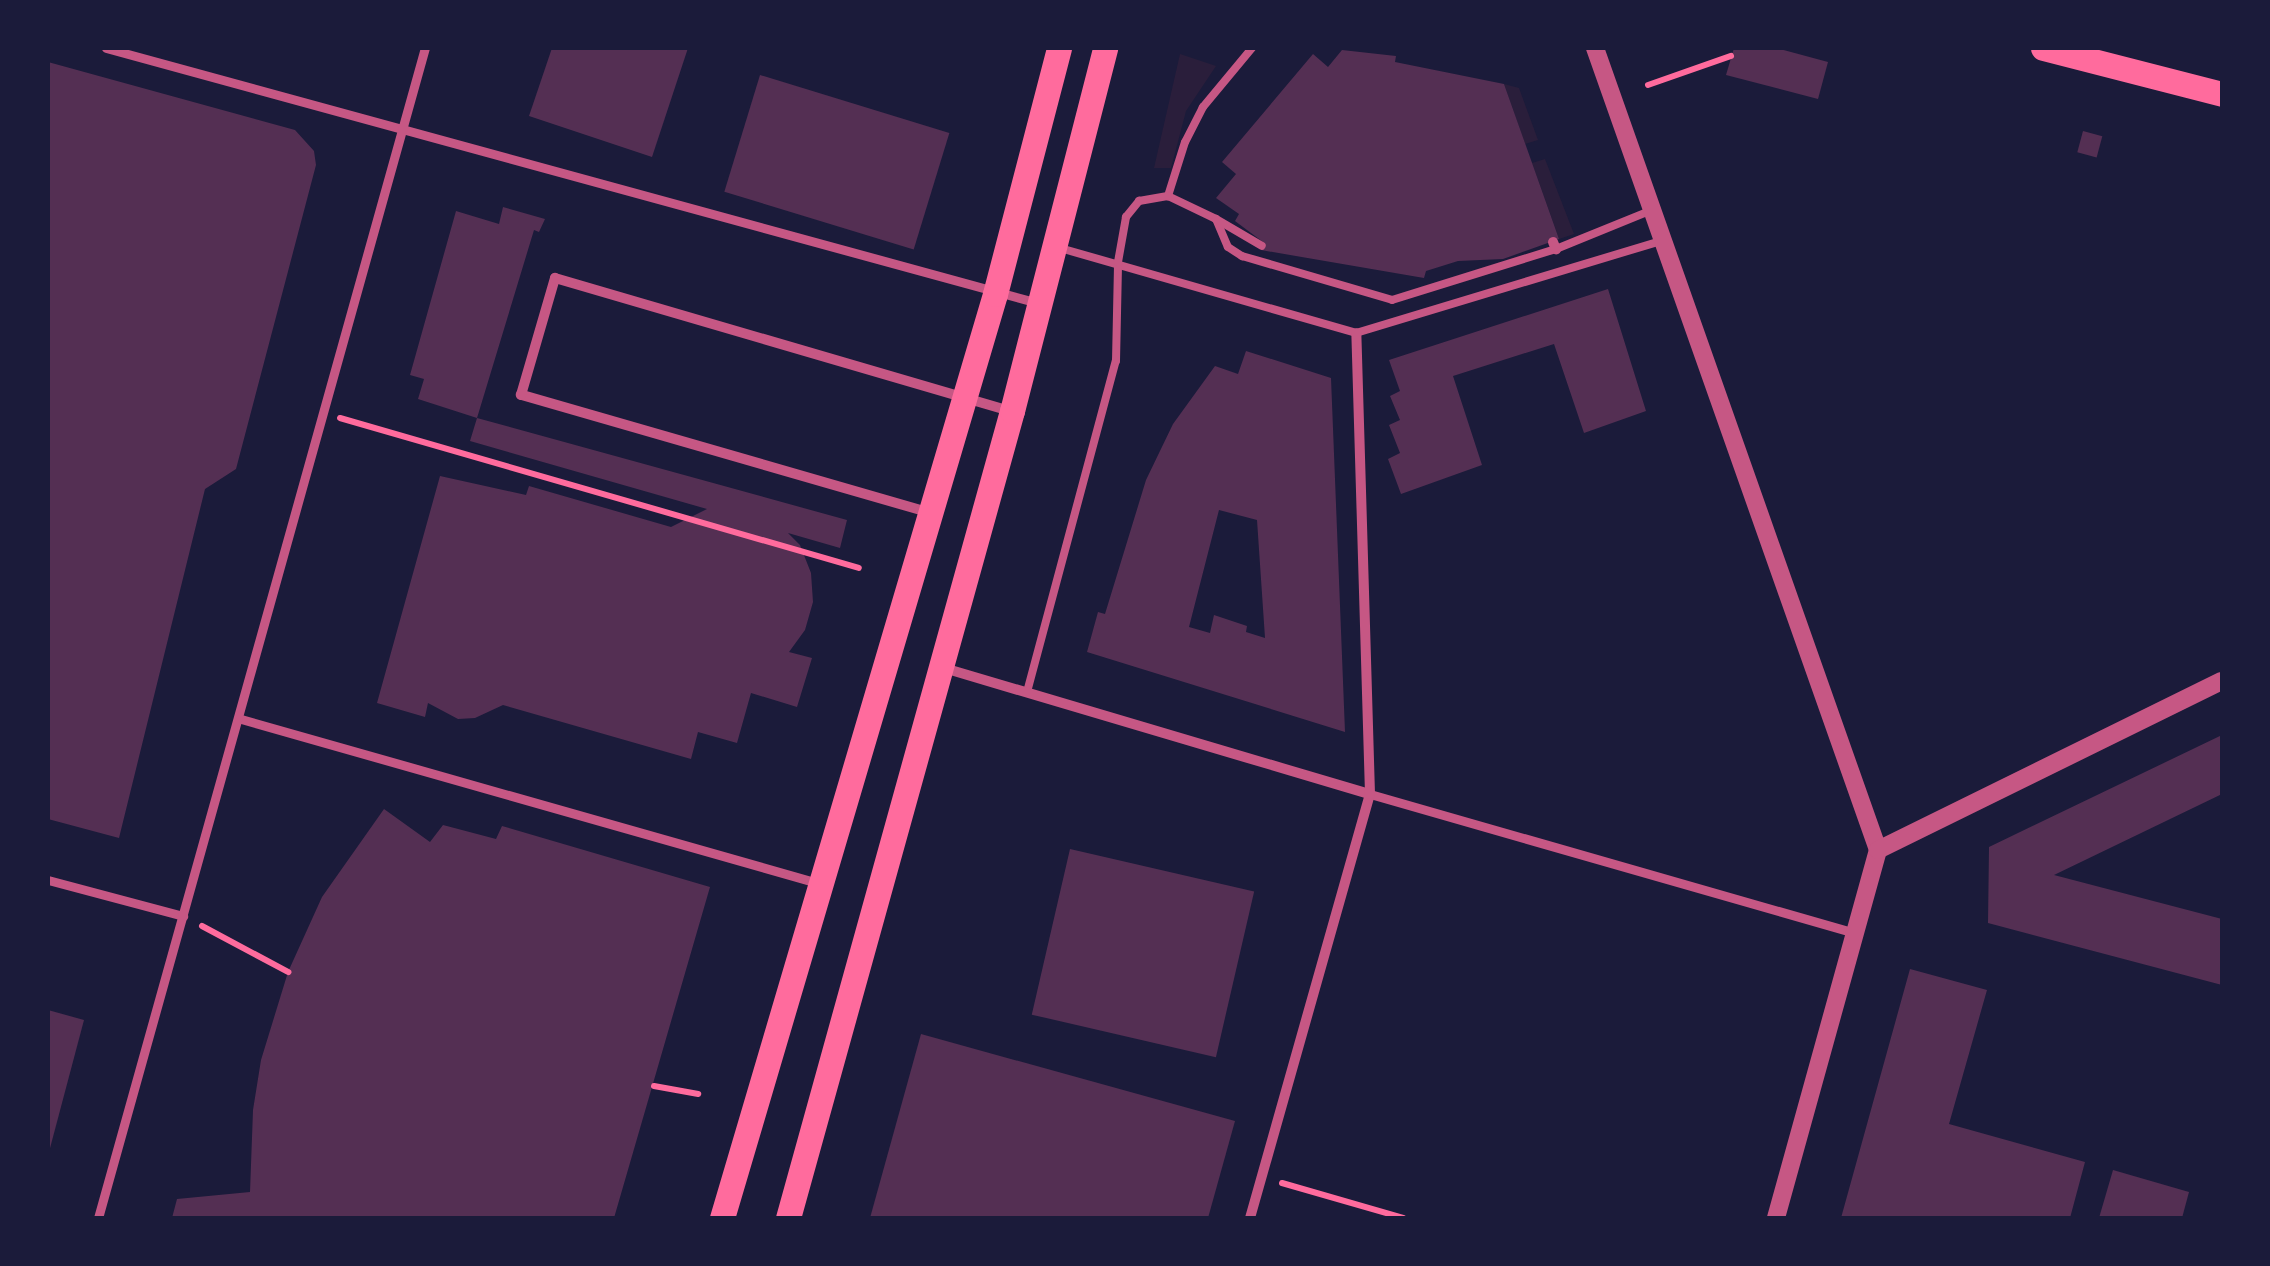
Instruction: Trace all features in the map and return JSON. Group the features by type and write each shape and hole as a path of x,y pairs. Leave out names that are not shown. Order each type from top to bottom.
{"main road":[{"path":"722,1218 996,294 1059,48"},
{"path":"788,1218 1012,411 1105,48"},
{"path":"2044,48 2222,94"}],"street":[{"path":"106,48 1040,304"},
{"path":"98,1218 241,719 425,48"},
{"path":"1595,48 1878,850 1776,1218"},
{"path":"932,513 520,395 555,278 1012,411"},
{"path":"1250,1218 1370,794 1356,333"},
{"path":"939,667 1855,933"},
{"path":"1878,850 2222,681"},
{"path":"241,719 820,884"},
{"path":"48,880 183,916"}],"lane":[{"path":"1168,196 1185,142 1204,107 1252,48"},
{"path":"1028,692 1116,360 1118,262 1126,216 1138,201 1168,196 1262,246"},
{"path":"1216,219 1228,246 1242,256 1392,300 1652,210"},
{"path":"1056,246 1356,333 1662,241"}],"path":[{"path":"1648,85 1731,56"},
{"path":"324,414 859,568"},
{"path":"183,916 288,972"},
{"path":"654,1086 698,1094"},
{"path":"1262,1178 1403,1218"}],"shaded area":[{"path":"1180,54 1216,66 1186,111 1171,168 1154,168"},
{"path":"1504,84 1519,88 1538,140 1525,144"},
{"path":"1545,159 1574,234 1559,239 1532,163"}],"building":[{"path":"552,48 688,48 652,157 529,116"},
{"path":"1734,48 1776,48 1828,62 1818,99 1726,75"},
{"path":"1342,50 1396,56 1395,62 1504,84 1559,239 1503,259 1458,261 1426,271 1424,278 1261,250 1263,242 1235,221 1239,214 1216,198 1236,174 1222,162 1313,54 1328,67"},
{"path":"48,62 295,130 314,151 316,165 236,469 205,489 119,838 48,819"},
{"path":"760,75 949,133 914,250 724,192"},
{"path":"2083,131 2102,136 2097,157 2077,152"},
{"path":"503,207 545,219 539,232 534,230 477,418 418,399 424,379 410,375 456,211 499,224"},
{"path":"1608,289 1646,411 1584,433 1554,344 1453,376 1482,465 1401,494 1388,459 1400,453 1389,425 1400,420 1390,396 1400,391 1389,360"},
{"path":"1246,351 1331,378 1345,732 1087,652 1098,612 1105,614 1146,480 1173,424 1215,366 1238,374","holes":["1219,510 1257,520 1265,638 1246,632 1247,626 1214,615 1210,633 1189,627"]},
{"path":"477,418 847,520 840,548 788,533 800,545 811,573 813,602 805,630 789,652 812,658 797,707 751,693 737,743 698,732 691,759 503,705 475,718 458,719 428,703 425,717 377,703 440,476 526,495 529,486 671,527 707,509 470,441"},
{"path":"2222,735 2222,794 2054,875 2222,919 2222,985 1988,923 1989,847"},
{"path":"384,809 430,842 443,825 496,839 502,826 710,887 614,1218 172,1218 177,1199 250,1192 253,1110 261,1060 288,972 322,897"},
{"path":"1070,849 1254,892 1216,1057 1032,1015"},
{"path":"1910,969 1987,990 1949,1124 2085,1162 2070,1218 1841,1218"},
{"path":"48,1010 84,1020 49,1152 48,1152"},
{"path":"921,1034 1235,1121 1208,1218 870,1218"},
{"path":"2113,1170 2189,1192 2182,1218 2099,1218"}]}
